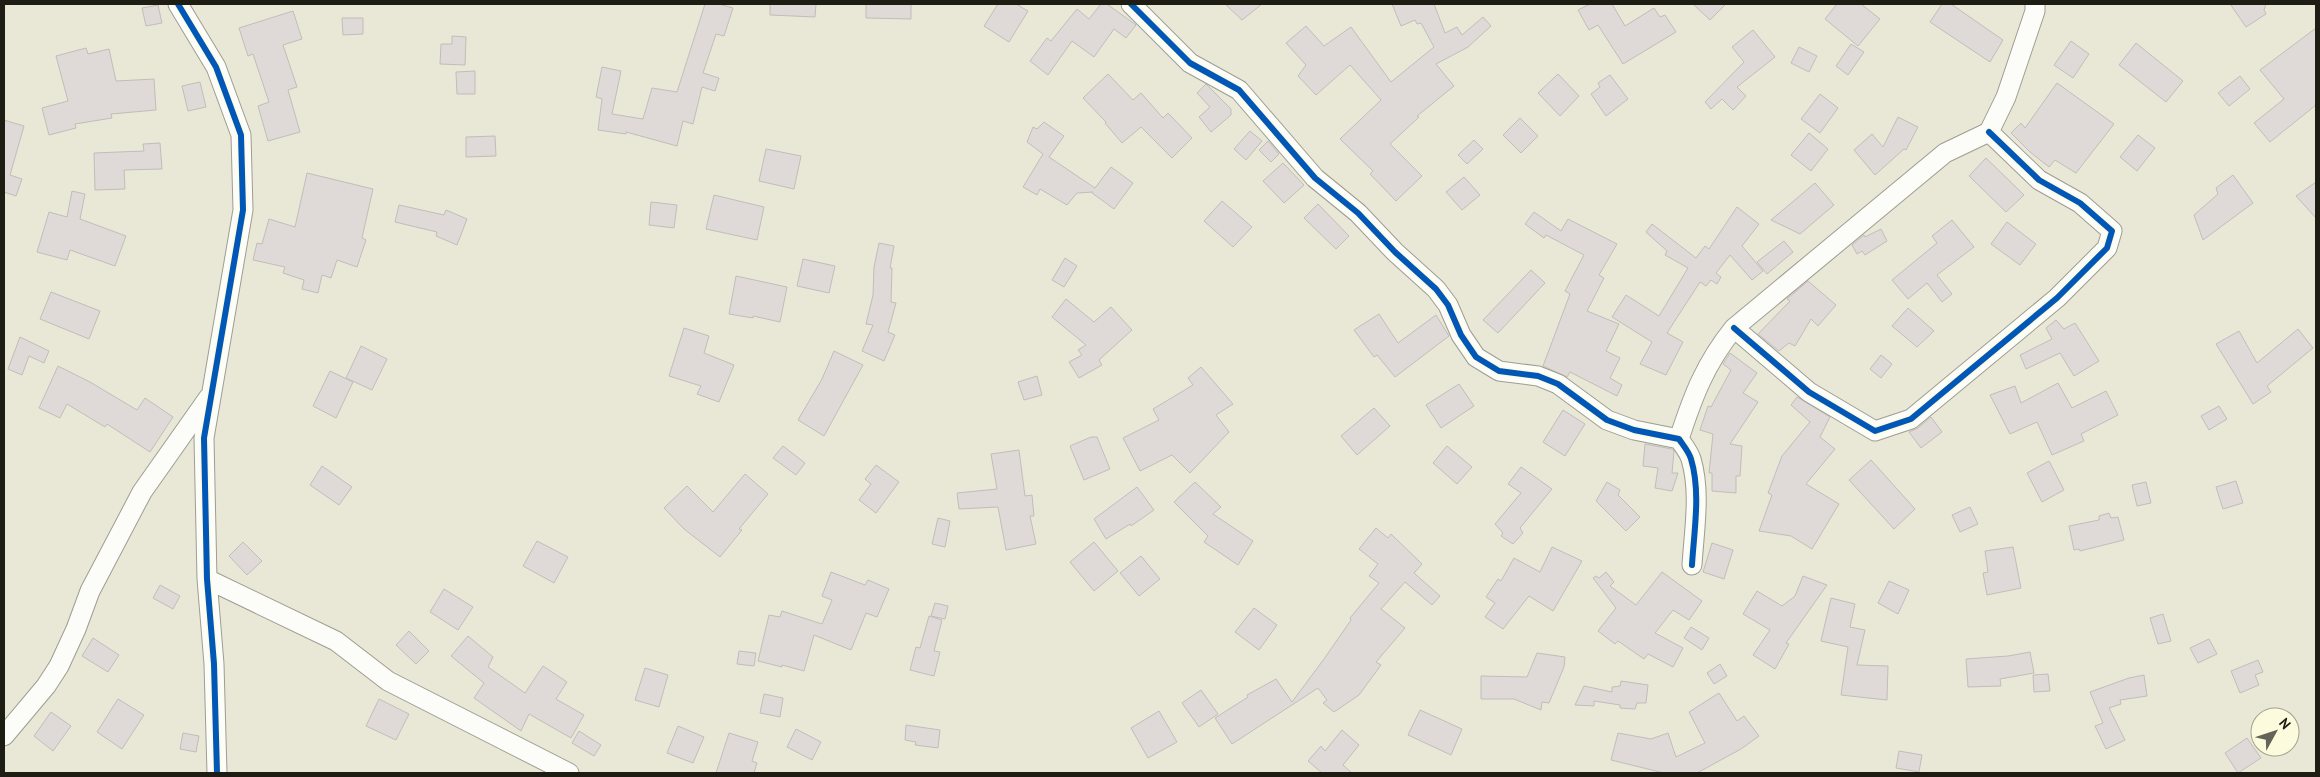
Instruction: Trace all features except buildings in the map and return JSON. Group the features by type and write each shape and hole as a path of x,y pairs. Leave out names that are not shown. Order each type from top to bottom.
{"street":[{"path":"178,4 216,67 241,135 243,210 204,438 207,579 214,664 217,773"},
{"path":"1131,4 1190,63 1238,90 1315,178 1358,212 1395,252 1436,289 1448,305 1461,335 1476,357 1500,371 1538,376 1558,384 1608,420 1634,430 1679,439 1691,458 1694,476 1695,501 1692,565"},
{"path":"1679,439 1703,373 1719,347 1734,328 1945,152 1988,132 2009,88 2035,11 2035,4"},
{"path":"1734,328 1809,392 1875,431 1911,419 2057,298 2107,248 2112,231 2080,203 2039,180 1988,132"},
{"path":"4,736 46,686 59,666 76,629 90,591 142,492 212,392"},
{"path":"207,579 336,641 388,681 569,773"}],"cycle path":[{"path":"178,4 216,67 241,135 243,210 204,438 207,579 214,664 217,773"},
{"path":"1131,4 1190,63 1239,90 1315,178 1358,213 1395,252 1436,289 1448,305 1461,335 1476,357 1499,371 1538,376 1558,384 1607,420 1634,430 1679,439 1690,456 1696,485 1692,565"},
{"path":"1734,328 1809,392 1875,431 1911,419 2057,298 2107,248 2112,231 2080,203 2039,180 1989,132"}]}
